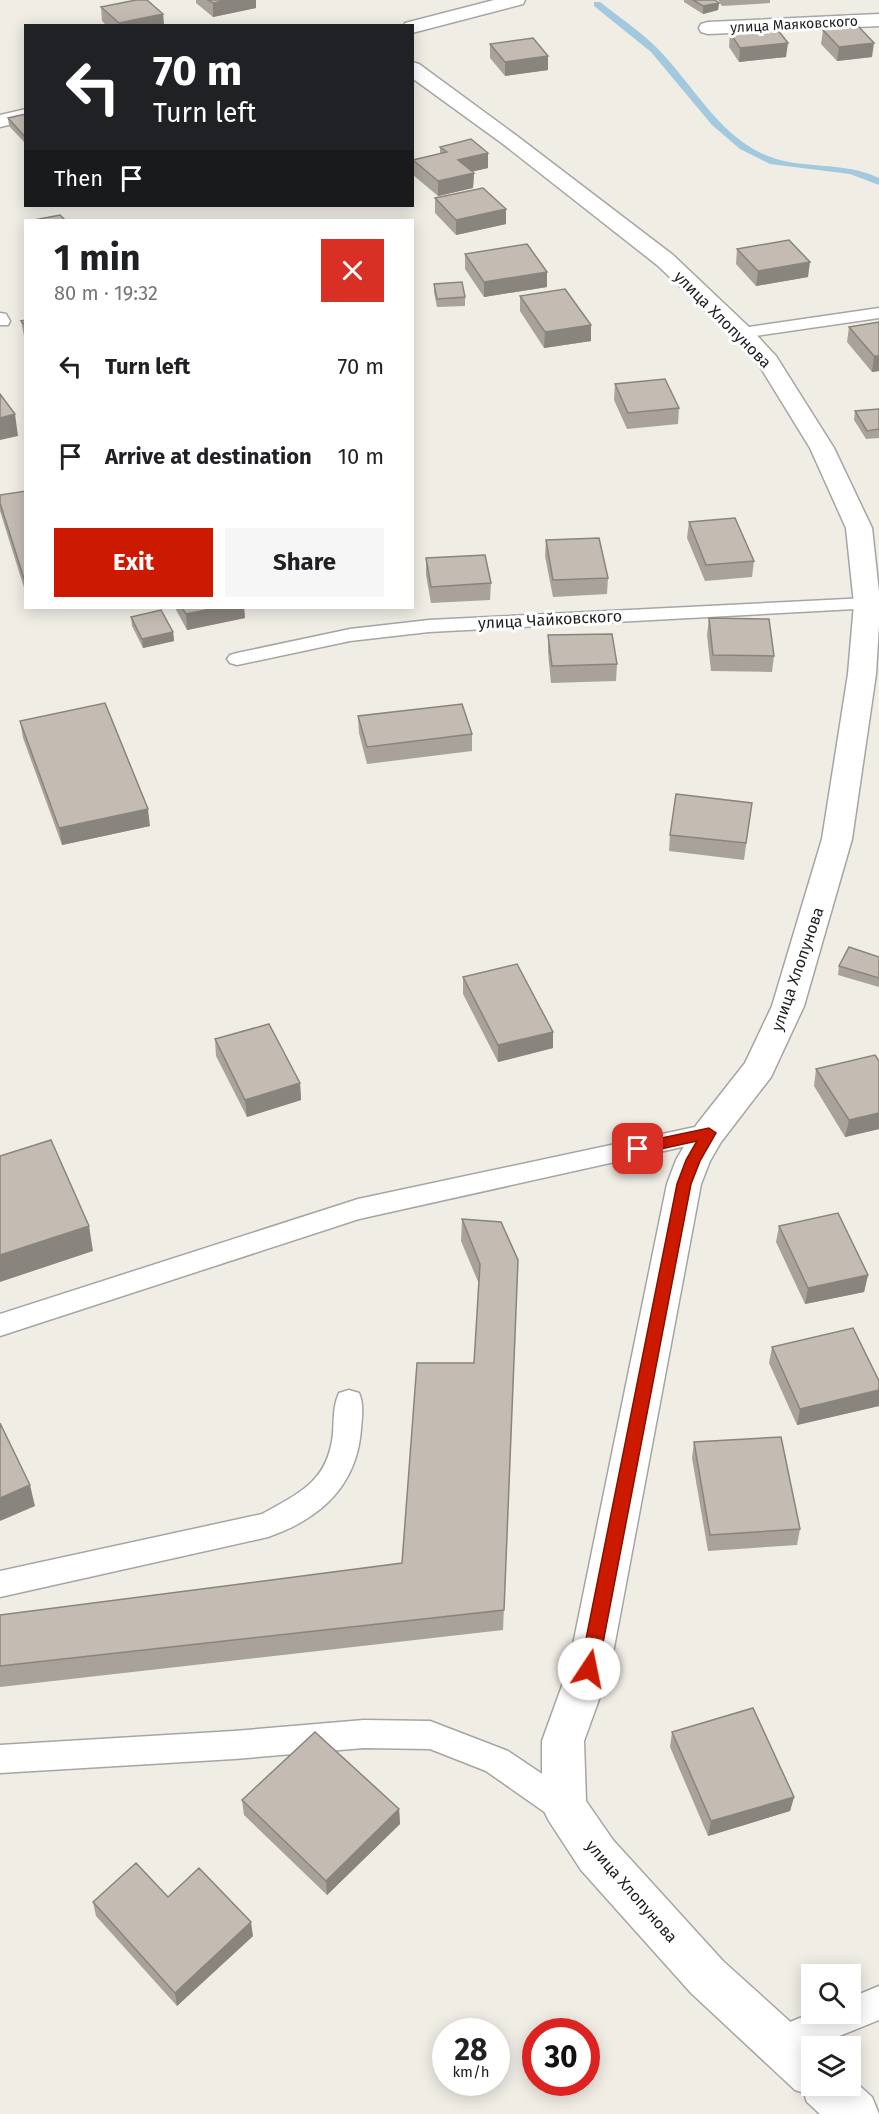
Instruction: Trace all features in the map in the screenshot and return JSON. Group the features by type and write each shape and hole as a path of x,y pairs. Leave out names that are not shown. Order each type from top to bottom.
{"street":[{"path":"414,26 516,0"},
{"name":"улица Маяковского","path":"708,28 879,20"},
{"name":"улица Хлопунова","path":"414,69 510,140 665,260 742,333 768,361 822,448 859,528 867,604 862,674 837,839 788,1006 759,1069 709,1133 693,1160 684,1184 589,1669 564,1742 564,1807 597,1855 707,1977 801,2063"},
{"path":"0,121 24,115"},
{"path":"836,2096 855,2114"}],"lane":[{"path":"742,333 879,313"},
{"name":"улица Чайковского","path":"237,659 350,635 429,626 867,604"},
{"path":"0,1325 358,1209 709,1133"},
{"path":"0,1584 268,1525 299,1509 338,1472 346,1445 349,1401"},
{"path":"0,1760 364,1734 430,1735 497,1761 564,1807"},
{"path":"780,2043 879,2003"}],"building":[{"path":"147,0 163,14 119,23 101,7"},
{"path":"208,0 229,0 213,3"},
{"path":"693,0 715,0 719,3 703,6"},
{"path":"858,26 874,43 839,47 823,30"},
{"path":"777,29 788,43 740,48 730,33"},
{"path":"533,38 548,56 505,62 490,44"},
{"path":"24,114 24,136 8,118"},
{"path":"471,139 488,153 458,160 474,173 438,181 414,160 447,152 440,147"},
{"path":"483,188 506,209 456,220 435,198"},
{"path":"60,215 64,219 39,219"},
{"path":"789,240 810,262 758,271 737,249"},
{"path":"527,244 547,272 484,282 465,254"},
{"path":"462,282 465,297 437,299 434,284"},
{"path":"565,289 591,325 545,332 520,296"},
{"path":"879,322 879,356 874,356 849,327"},
{"path":"665,379 679,408 628,413 615,384"},
{"path":"0,394 15,414 0,418"},
{"path":"879,409 879,429 867,431 855,411"},
{"path":"24,491 24,579 0,503 0,495"},
{"path":"735,518 754,561 706,565 689,522"},
{"path":"599,538 608,578 553,580 546,540"},
{"path":"485,555 491,583 431,587 426,558"},
{"path":"183,609 211,609 186,614"},
{"path":"161,610 173,632 142,639 131,617"},
{"path":"709,618 769,619 774,656 713,655"},
{"path":"612,634 617,664 552,666 548,635"},
{"path":"105,703 148,809 59,828 20,721"},
{"path":"462,704 472,734 367,747 358,716"},
{"path":"676,794 752,803 746,843 670,835"},
{"path":"849,947 879,957 879,978 839,966"},
{"path":"517,964 553,1032 498,1045 463,977"},
{"path":"269,1024 300,1083 245,1100 215,1039"},
{"path":"875,1055 879,1061 879,1113 849,1120 816,1069"},
{"path":"51,1140 89,1226 0,1255 0,1156"},
{"path":"838,1213 868,1275 808,1288 779,1226"},
{"path":"462,1219 501,1222 518,1260 504,1610 0,1666 0,1615 402,1563 417,1363 474,1363 480,1264"},
{"path":"853,1328 879,1381 879,1390 800,1409 772,1347"},
{"path":"0,1423 30,1485 0,1498"},
{"path":"781,1437 800,1529 710,1535 694,1442"},
{"path":"753,1708 794,1797 711,1821 672,1732"},
{"path":"315,1732 399,1809 326,1881 242,1800"},
{"path":"136,1863 168,1897 199,1868 251,1922 175,1993 93,1902"}],"waterway":[{"path":"597,4 654,50 702,108 743,147 759,156 788,165 851,171 879,182"}],"route":[{"path":"589,1669 684,1184 693,1160 709,1133 638,1149"}]}
